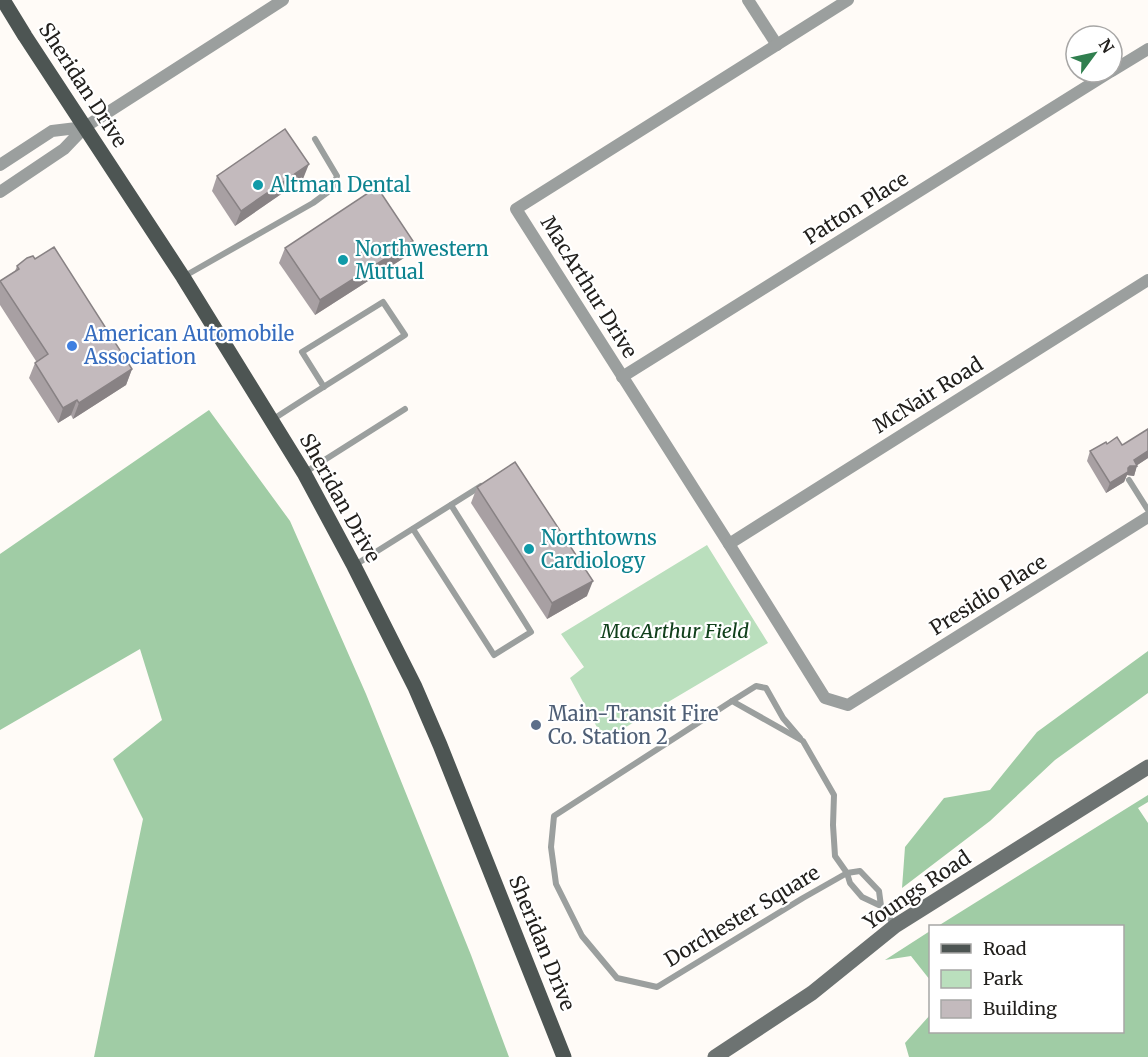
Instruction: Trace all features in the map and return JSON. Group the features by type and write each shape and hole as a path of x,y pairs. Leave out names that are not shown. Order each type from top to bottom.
{"main road":[{"name":"Sheridan Drive","path":"3,0 183,277 304,473 354,566 415,687 440,745 564,1057"}],"street":[{"path":"0,192 64,149 85,128 283,0"},
{"path":"748,0 777,45"},
{"name":"MacArthur Drive","path":"848,0 516,209 825,698 848,705"},
{"name":"Patton Place","path":"1124,64 1148,49"},
{"name":"Patton Place","path":"622,376 1092,84"},
{"path":"0,165 52,130 85,128"},
{"name":"McNair Road","path":"729,544 1148,280"},
{"name":"Presidio Place","path":"848,705 1148,517"},
{"name":"Youngs Road","path":"715,1057 812,993 895,926 1148,767"}],"lane":[{"path":"183,277 313,203 332,189 337,176 315,139"},
{"path":"272,421 405,335 383,302 302,352 324,387"},
{"path":"304,473 405,409"},
{"path":"1129,480 1148,510"},
{"path":"354,566 489,481"},
{"path":"413,529 494,656 531,632 451,505"},
{"name":"Dorchester Square","path":"881,906 862,897 850,883 847,873 835,856 834,795 803,741 783,718 766,688 756,686 554,816 551,847 556,884 582,936 617,978 657,987 847,873 860,871 879,891 881,906 895,926"},
{"path":"732,701 803,741"}],"green space":[{"path":"209,410 290,521 366,694 471,955 509,1057 94,1057 143,819 113,759 162,720 140,649 0,730 0,554"},
{"name":"MacArthur Field","path":"707,545 768,643 604,740 570,678 584,667 561,634"},
{"path":"1148,651 1148,693 1055,760 990,821 902,888 905,847 944,798 990,790 1037,732"},
{"path":"1148,795 1148,802 1138,808 1148,823 1148,1057 909,1057 905,1043 929,1016 929,1033 1124,1033 1124,925 940,925"},
{"path":"929,932 929,979 911,956 885,960"}],"building":[{"name":"Altman Dental","path":"285,129 309,164 241,211 217,176"},
{"name":"Northwestern Mutual","path":"377,187 413,241 320,300 285,248"},
{"name":"American Automobile Association","path":"54,247 132,369 79,403 77,400 63,408 35,363 48,354 0,281 19,269 17,266 27,258 33,256 35,259"},
{"path":"1148,429 1148,451 1134,460 1137,466 1130,466 1128,472 1110,483 1090,451 1117,437 1122,445"},
{"name":"Northtowns Cardiology","path":"515,462 593,581 552,603 477,487"}],"place":[{"name":"Altman Dental","path":"258,185"},
{"name":"Northwestern Mutual","path":"343,260"},
{"name":"American Automobile Association","path":"72,346"},
{"name":"Northtowns Cardiology","path":"529,549"},
{"name":"Main-Transit Fire Co. Station 2","path":"536,725"}]}
